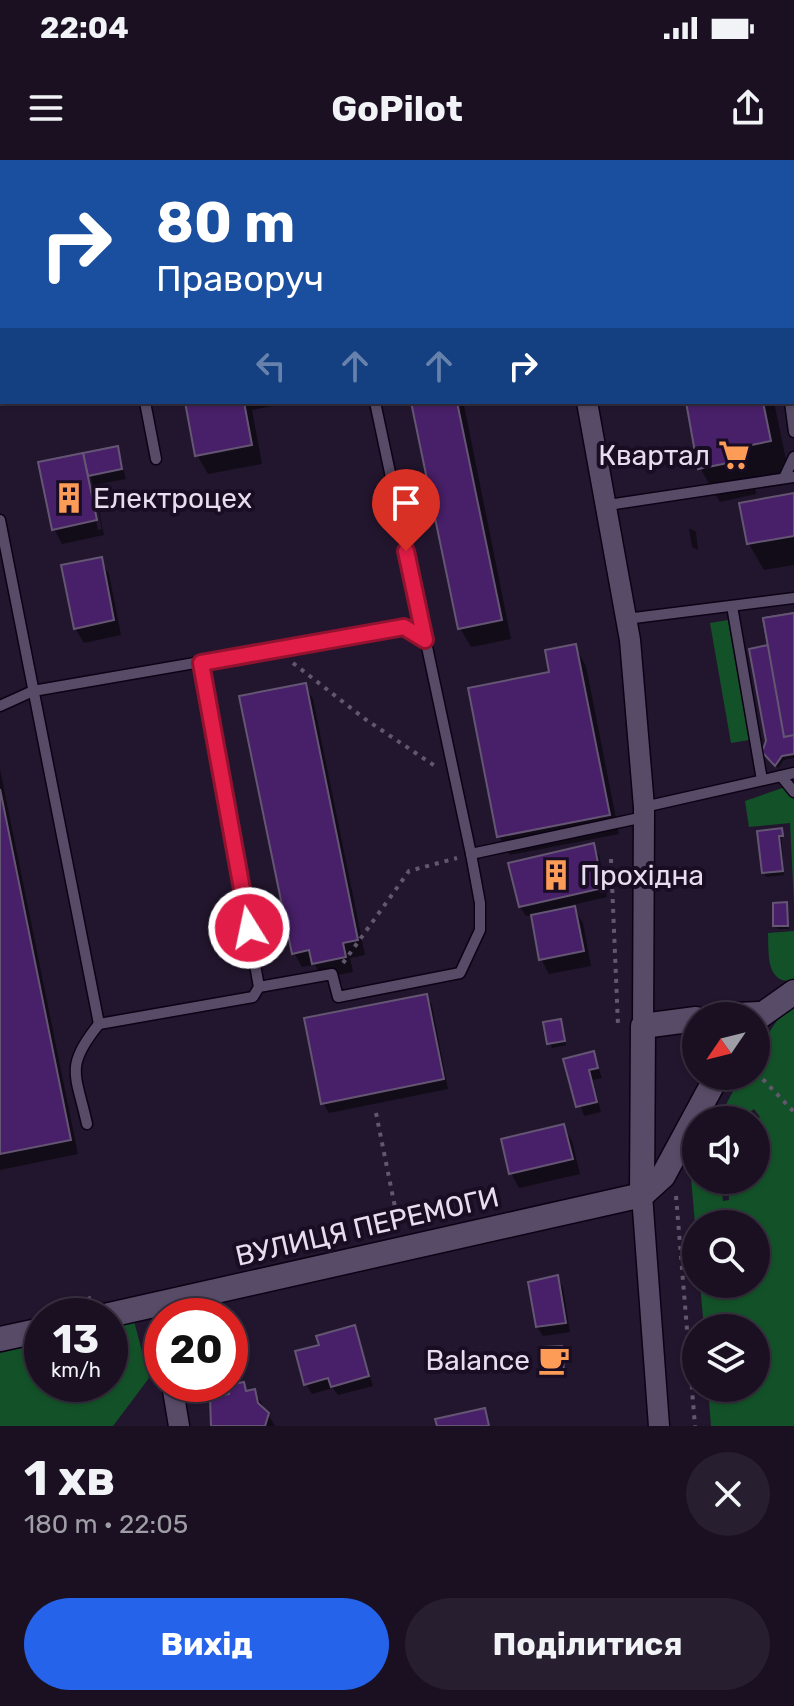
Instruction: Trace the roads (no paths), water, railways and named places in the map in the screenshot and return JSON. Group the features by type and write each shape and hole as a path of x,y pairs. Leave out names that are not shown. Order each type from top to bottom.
{"street":[{"path":"587,404 608,505 626,619 644,812 642,1195 659,1426"},
{"path":"770,1008 794,992"},
{"path":"643,1026 682,1021"},
{"path":"642,1195 654,1187 673,1158 709,1090"},
{"name":"ВУЛИЦЯ ПЕРЕМОГИ","path":"225,1298 642,1195"},
{"path":"0,1339 24,1328"},
{"path":"175,1402 179,1426"}],"lane":[{"path":"145,404 156,459"},
{"path":"259,987 332,974 338,997 460,973 480,930 480,903 471,854 375,404"},
{"path":"790,404 794,432"},
{"path":"608,505 789,478 794,457"},
{"path":"0,520 99,1024"},
{"path":"626,619 794,598"},
{"path":"732,606 762,780"},
{"path":"0,706 33,691 404,627 425,640"},
{"path":"87,1124 75,1068 76,1055 99,1024 253,997 259,987 201,663"},
{"path":"471,854 794,773"},
{"path":"781,776 794,792"}],"place":[{"name":"Квартал","path":"734,455"},
{"name":"Електроцех","path":"69,498"},
{"name":"Прохідна","path":"556,875"},
{"name":"Balance","path":"554,1360"}]}
